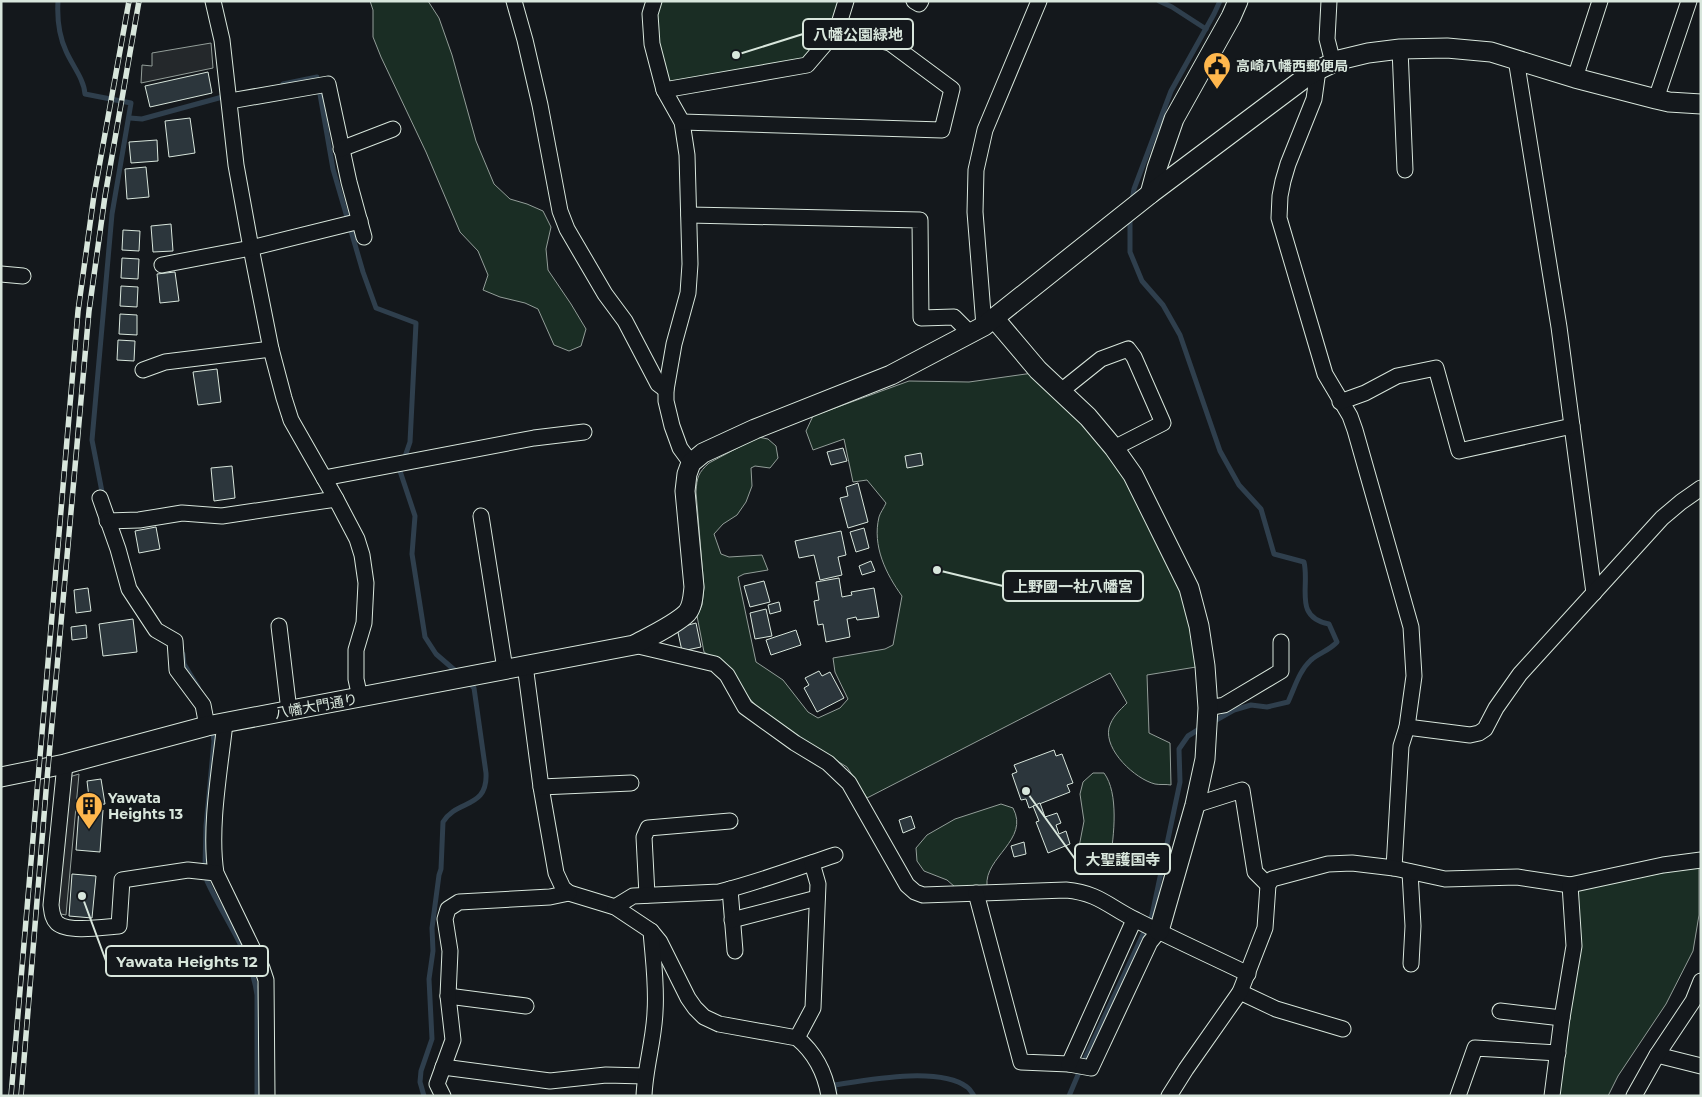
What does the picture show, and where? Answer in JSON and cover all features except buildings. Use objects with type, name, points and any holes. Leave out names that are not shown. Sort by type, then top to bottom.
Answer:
[{"type":"street","points":[[213,1],[222,40],[236,165],[271,349],[291,420],[336,499],[357,539],[362,555],[366,583],[364,623],[356,650],[356,679],[360,698]]},
{"type":"street","points":[[514,1],[540,105],[560,211],[567,229],[605,294],[625,321],[658,384],[666,390]]},
{"type":"street","points":[[654,1],[650,14],[652,44],[664,90],[682,122],[687,155],[690,264],[688,293],[674,344],[666,390],[666,401],[680,448],[691,463],[703,453],[755,430],[891,375],[983,326],[1150,194],[1306,77],[1339,60],[1368,53],[1400,49],[1447,48],[1491,52],[1516,58],[1575,78],[1656,99],[1669,102],[1701,104]]},
{"type":"street","points":[[664,90],[807,65],[837,30],[846,1]]},
{"type":"street","points":[[914,1],[919,4],[921,1]]},
{"type":"street","points":[[983,326],[975,212],[976,170],[984,130],[1039,1]]},
{"type":"street","points":[[1150,194],[1174,119],[1238,1]]},
{"type":"street","points":[[1329,1],[1326,67],[1288,164],[1280,196],[1279,218],[1325,374],[1350,416],[1355,430],[1410,627],[1414,676],[1407,727],[1401,746],[1394,868]]},
{"type":"street","points":[[1575,78],[1600,1]]},
{"type":"street","points":[[1656,99],[1689,1]]},
{"type":"street","points":[[682,122],[942,130],[952,89],[890,43],[837,30]]},
{"type":"street","points":[[1400,49],[1405,170]]},
{"type":"street","points":[[1516,58],[1559,327],[1594,593]]},
{"type":"street","points":[[230,101],[328,84],[341,149],[364,237]]},
{"type":"street","points":[[341,149],[392,129]]},
{"type":"street","points":[[689,215],[920,220],[921,318],[954,317],[983,326],[1038,370],[1088,417],[1114,448],[1133,475],[1189,588],[1199,626],[1205,666],[1208,708],[1205,759],[1195,805],[1159,931],[1150,942],[1091,1068],[1069,1064],[1022,1062],[976,893]]},
{"type":"street","points":[[162,265],[251,248],[360,221]]},
{"type":"street","points":[[1,274],[23,276]]},
{"type":"street","points":[[143,370],[165,362],[271,349]]},
{"type":"street","points":[[1061,391],[1102,359],[1128,349],[1134,357],[1163,423],[1114,448]]},
{"type":"street","points":[[1340,402],[1397,376],[1436,368],[1459,451],[1572,426]]},
{"type":"street","points":[[324,478],[534,438],[584,432]]},
{"type":"street","name":"八幡大門通り","points":[[1,777],[65,764],[216,725],[505,668],[634,645],[665,628],[688,612],[692,601],[694,586],[685,491],[687,474],[691,463]]},
{"type":"street","points":[[1407,727],[1479,734],[1485,729],[1496,708],[1520,674],[1662,518],[1701,488]]},
{"type":"street","points":[[100,498],[118,549],[129,589],[156,630],[175,641],[177,670],[216,725],[213,833],[216,873],[266,980],[267,1096]]},
{"type":"street","points":[[107,520],[139,520],[182,513],[222,516],[336,499]]},
{"type":"street","points":[[481,516],[505,668]]},
{"type":"street","points":[[280,626],[289,711]]},
{"type":"street","points":[[1208,708],[1224,705],[1281,671],[1282,642]]},
{"type":"street","points":[[634,645],[715,664],[727,675],[745,707],[795,743],[828,763],[849,783],[908,884],[915,892],[924,895],[1066,890],[1082,892],[1099,898],[1134,920],[1248,974]]},
{"type":"street","points":[[525,665],[556,873],[563,888],[569,893],[615,907],[650,931],[660,942],[688,998],[704,1017],[719,1024],[796,1038],[814,1054],[825,1077],[829,1096]]},
{"type":"street","points":[[65,764],[51,905],[52,915],[62,927],[82,929],[119,926],[122,880],[188,870],[216,873]]},
{"type":"street","points":[[542,787],[631,783]]},
{"type":"street","points":[[1195,805],[1242,790],[1255,872],[1268,885]]},
{"type":"street","points":[[647,895],[644,837],[648,828],[730,821]]},
{"type":"street","points":[[615,907],[633,896],[720,892],[835,855]]},
{"type":"street","points":[[1169,1096],[1240,992],[1265,928],[1268,885],[1272,879],[1328,864],[1352,863],[1394,868],[1445,879],[1517,877],[1570,885],[1662,865],[1701,860]]},
{"type":"street","points":[[796,1038],[813,1008],[818,884],[812,863]]},
{"type":"street","points":[[1410,872],[1413,926],[1411,964]]},
{"type":"street","points":[[1552,1096],[1574,946],[1570,885]]},
{"type":"street","points":[[730,889],[735,951]]},
{"type":"street","points":[[443,1096],[437,1084],[453,1040],[448,996],[450,951],[445,919],[448,909],[459,902],[550,897],[569,893]]},
{"type":"street","points":[[732,920],[818,898]]},
{"type":"street","points":[[1069,1064],[1134,920]]},
{"type":"street","points":[[644,1096],[644,1076],[655,1014],[655,977],[650,931]]},
{"type":"street","points":[[1634,1096],[1657,1055],[1692,1001],[1701,981]]},
{"type":"street","points":[[1240,992],[1276,1009],[1343,1030]]},
{"type":"street","points":[[448,996],[526,1006]]},
{"type":"street","points":[[1500,1010],[1562,1018]]},
{"type":"street","points":[[1458,1096],[1475,1048],[1558,1053]]},
{"type":"street","points":[[1657,1055],[1701,1066]]},
{"type":"street","points":[[442,1067],[550,1080],[606,1075],[644,1076]]},
{"type":"green space","points":[[370,1],[428,1],[439,18],[452,55],[476,141],[494,184],[510,199],[543,211],[551,227],[546,249],[548,270],[586,329],[581,346],[569,351],[554,345],[538,309],[483,290],[488,275],[478,251],[460,232],[426,152],[373,37],[373,10]]},
{"type":"green space","points":[[654,1],[846,1],[807,65],[664,90]]},
{"type":"green space","points":[[1033,373],[1084,424],[1127,479],[1181,591],[1192,630],[1196,667],[1147,675],[1149,733],[1170,743],[1171,785],[1155,784],[1130,770],[1111,745],[1109,737],[1110,724],[1116,714],[1127,703],[1110,673],[867,798],[847,767],[798,737],[756,706],[718,661],[704,652],[697,616],[702,605],[704,588],[696,492],[699,476],[709,463],[758,437],[768,439],[776,446],[778,458],[770,468],[755,466],[751,468],[752,486],[746,502],[737,515],[723,524],[714,534],[721,554],[729,557],[762,555],[768,570],[744,574],[738,577],[756,662],[783,680],[808,712],[818,718],[840,708],[848,699],[835,672],[833,658],[885,649],[893,645],[902,596],[886,569],[877,538],[880,515],[886,503],[867,480],[853,482],[844,439],[813,450],[806,431],[813,416],[909,381],[969,382]]},
{"type":"green space","points":[[1093,773],[1104,773],[1109,781],[1114,803],[1114,827],[1110,860],[1103,865],[1091,863],[1079,847],[1084,821],[1080,794],[1083,782]]},
{"type":"green space","points":[[1001,804],[1013,808],[1017,819],[1016,830],[992,866],[987,886],[955,887],[947,880],[924,871],[917,861],[916,848],[927,835],[955,819]]},
{"type":"green space","points":[[1699,866],[1699,915],[1693,951],[1666,1004],[1618,1076],[1608,1096],[1556,1096],[1577,889]]},
{"type":"shaded area","points":[[211,43],[213,68],[141,83],[142,65],[152,66],[152,53]]},
{"type":"shaded area","points":[[79,774],[66,915],[61,914],[57,909],[69,777]]},
{"type":"waterway","points":[[58,1],[60,33],[85,94],[131,103],[112,214],[92,440],[103,497]]},
{"type":"waterway","points":[[1159,1],[1206,29]]},
{"type":"waterway","points":[[1132,201],[1134,189],[1171,91],[1220,1]]},
{"type":"waterway","points":[[283,84],[317,77],[333,169],[363,272],[376,308],[416,323],[410,442],[400,471],[415,516],[412,554],[425,637],[436,654],[458,673]]},
{"type":"waterway","points":[[130,118],[142,119],[226,96]]},
{"type":"waterway","points":[[1130,217],[1130,252],[1142,281],[1163,305],[1180,335],[1220,451],[1239,485],[1261,509],[1274,554],[1304,562],[1307,608],[1311,615],[1329,624],[1337,642],[1307,664],[1288,702],[1267,707],[1251,705],[1234,710],[1211,723]]},
{"type":"waterway","points":[[183,654],[184,664],[198,687]]},
{"type":"waterway","points":[[424,1096],[420,1082],[421,1071],[432,1039],[429,979],[433,951],[432,928],[441,869],[443,822],[456,810],[477,798],[482,793],[485,784],[486,773],[474,688],[468,682]]},
{"type":"waterway","points":[[205,866],[206,826],[214,741],[212,728]]},
{"type":"waterway","points":[[1069,1096],[1152,915],[1180,782],[1179,749],[1188,736],[1201,728]]},
{"type":"waterway","points":[[207,881],[243,951],[254,980],[257,995],[257,1096]]},
{"type":"waterway","points":[[835,1090],[834,1085],[902,1076],[921,1076],[939,1077],[955,1081],[968,1088],[974,1096]]},
{"type":"railway","points":[[11,1096],[78,311],[94,195],[129,1]]},
{"type":"railway","points":[[21,1096],[89,311],[105,196],[139,1]]},
{"type":"place","name":"八幡公園緑地","points":[[736,55]]},
{"type":"place","name":"高崎八幡西郵便局","points":[[1217,90]]},
{"type":"place","name":"上野國一社八幡宮","points":[[937,570]]},
{"type":"place","name":"大聖護国寺","points":[[1026,791]]},
{"type":"place","name":"Yawata Heights 13","points":[[89,830]]},
{"type":"place","name":"Yawata Heights 12","points":[[82,896]]}]
